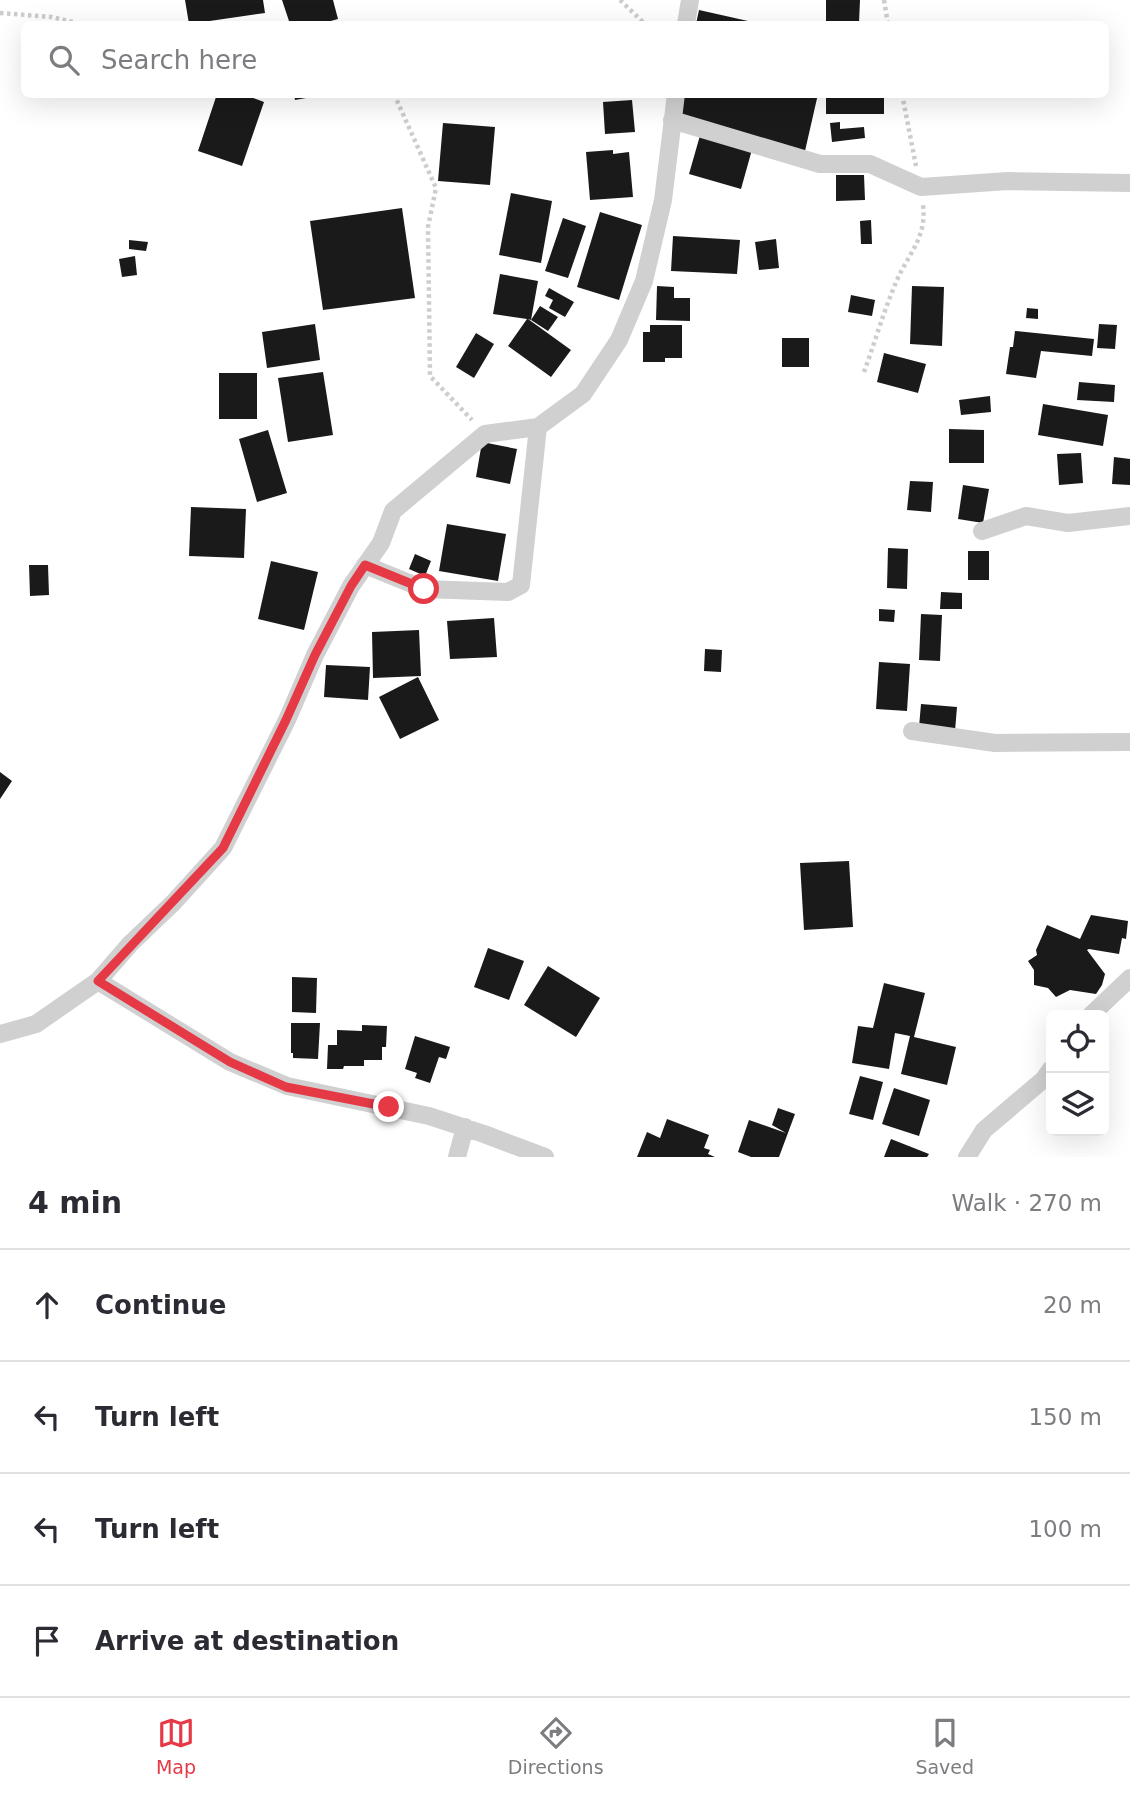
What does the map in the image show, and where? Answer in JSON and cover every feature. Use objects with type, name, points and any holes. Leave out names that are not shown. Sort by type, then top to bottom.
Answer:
[{"type":"street","points":[[686,21],[690,0]]},
{"type":"street","points":[[0,1034],[36,1024],[98,981],[223,848],[315,655],[351,586],[381,543],[393,510],[485,434],[538,426],[583,394],[618,340],[644,281],[663,200],[676,98]]},
{"type":"street","points":[[673,120],[820,164],[870,164],[920,187],[1008,181],[1130,183]]},
{"type":"street","points":[[365,565],[424,589],[508,592],[521,585],[538,426]]},
{"type":"street","points":[[982,531],[1026,516],[1068,523],[1130,516]]},
{"type":"street","points":[[912,731],[995,743],[1130,742]]},
{"type":"street","points":[[1096,1010],[1130,978]]},
{"type":"street","points":[[98,981],[230,1062],[286,1087],[389,1107],[465,1127],[545,1157]]},
{"type":"street","points":[[967,1157],[984,1130],[1048,1073]]},
{"type":"street","points":[[457,1157],[465,1127]]},
{"type":"path","points":[[620,0],[642,21]]},
{"type":"path","points":[[884,0],[888,21]]},
{"type":"path","points":[[0,13],[69,21]]},
{"type":"path","points":[[396,98],[436,188],[428,227],[430,376],[485,434]]},
{"type":"path","points":[[864,372],[897,280],[922,234],[924,217],[920,187],[903,98]]},
{"type":"building","points":[[185,0],[263,0],[265,13],[210,21],[188,21]]},
{"type":"building","points":[[282,0],[333,0],[338,19],[331,21],[289,21]]},
{"type":"building","points":[[826,0],[860,0],[859,21],[826,21]]},
{"type":"building","points":[[699,10],[748,21],[697,21]]},
{"type":"building","points":[[216,98],[253,98],[264,102],[242,166],[198,151]]},
{"type":"building","points":[[679,98],[817,98],[805,151],[674,113]]},
{"type":"building","points":[[826,98],[884,98],[884,114],[826,114]]},
{"type":"building","points":[[632,100],[635,132],[605,134],[603,102]]},
{"type":"building","points":[[840,122],[840,129],[864,127],[865,138],[832,142],[830,123]]},
{"type":"building","points":[[443,123],[495,127],[490,185],[438,181]]},
{"type":"building","points":[[701,132],[753,146],[741,189],[689,174]]},
{"type":"building","points":[[613,150],[613,154],[629,152],[633,197],[590,200],[586,152]]},
{"type":"building","points":[[836,175],[864,175],[865,200],[836,201]]},
{"type":"building","points":[[511,193],[552,201],[541,263],[499,255]]},
{"type":"building","points":[[402,208],[415,298],[323,310],[310,221]]},
{"type":"building","points":[[600,212],[642,225],[619,300],[577,287]]},
{"type":"building","points":[[563,218],[586,226],[568,278],[545,271]]},
{"type":"building","points":[[871,220],[872,244],[861,244],[860,221]]},
{"type":"building","points":[[673,236],[740,240],[737,274],[671,271]]},
{"type":"building","points":[[776,239],[779,268],[759,270],[755,242]]},
{"type":"building","points":[[129,240],[148,242],[146,251],[129,249]]},
{"type":"building","points":[[135,256],[137,275],[122,277],[119,259]]},
{"type":"building","points":[[500,274],[538,281],[531,320],[528,319],[571,350],[551,377],[508,346],[527,319],[493,314]]},
{"type":"building","points":[[657,286],[674,287],[674,298],[690,298],[690,321],[656,320]]},
{"type":"building","points":[[912,286],[944,287],[942,346],[910,344]]},
{"type":"building","points":[[549,288],[574,302],[565,317],[549,308],[553,300],[545,296]]},
{"type":"building","points":[[851,295],[875,300],[872,316],[848,312]]},
{"type":"building","points":[[540,306],[558,317],[548,331],[531,320]]},
{"type":"building","points":[[1027,308],[1038,309],[1038,319],[1026,318]]},
{"type":"building","points":[[315,324],[320,360],[267,368],[262,332]]},
{"type":"building","points":[[1099,324],[1117,325],[1115,349],[1097,348]]},
{"type":"building","points":[[650,325],[682,325],[682,358],[665,358],[665,362],[643,362],[643,332],[650,332]]},
{"type":"building","points":[[1015,331],[1094,339],[1092,356],[1041,351],[1036,378],[1006,374]]},
{"type":"building","points":[[476,333],[494,344],[474,378],[456,367]]},
{"type":"building","points":[[782,338],[809,338],[809,367],[782,367]]},
{"type":"building","points":[[884,353],[926,364],[918,393],[877,382]]},
{"type":"building","points":[[323,372],[333,435],[288,442],[278,378]]},
{"type":"building","points":[[219,373],[257,373],[257,419],[219,419]]},
{"type":"building","points":[[1079,382],[1115,385],[1114,402],[1077,400]]},
{"type":"building","points":[[990,396],[991,412],[961,415],[959,400]]},
{"type":"building","points":[[1043,404],[1108,415],[1103,446],[1038,435]]},
{"type":"building","points":[[949,429],[984,430],[984,463],[949,463]]},
{"type":"building","points":[[268,430],[287,493],[257,502],[239,439]]},
{"type":"building","points":[[482,442],[517,449],[510,484],[476,477]]},
{"type":"building","points":[[1081,453],[1083,483],[1059,485],[1057,454]]},
{"type":"building","points":[[1114,457],[1130,459],[1130,485],[1112,484]]},
{"type":"building","points":[[910,481],[933,482],[931,512],[907,510]]},
{"type":"building","points":[[963,485],[989,489],[983,523],[958,519]]},
{"type":"building","points":[[191,507],[246,509],[244,558],[189,556]]},
{"type":"building","points":[[447,524],[506,534],[498,581],[439,571]]},
{"type":"building","points":[[888,548],[908,549],[907,589],[887,588]]},
{"type":"building","points":[[968,551],[989,551],[989,580],[968,580]]},
{"type":"building","points":[[415,554],[431,561],[425,576],[409,569]]},
{"type":"building","points":[[271,561],[318,572],[304,630],[258,619]]},
{"type":"building","points":[[29,565],[48,565],[49,595],[30,596]]},
{"type":"building","points":[[941,592],[962,593],[962,609],[940,609]]},
{"type":"building","points":[[879,609],[895,610],[894,622],[879,621]]},
{"type":"building","points":[[921,614],[942,615],[940,661],[919,660]]},
{"type":"building","points":[[494,618],[497,657],[450,659],[447,621]]},
{"type":"building","points":[[419,630],[421,676],[373,678],[372,632]]},
{"type":"building","points":[[705,649],[722,650],[721,672],[704,671]]},
{"type":"building","points":[[879,662],[910,664],[907,711],[876,709]]},
{"type":"building","points":[[326,665],[370,667],[368,700],[324,697]]},
{"type":"building","points":[[418,677],[439,720],[400,739],[379,697]]},
{"type":"building","points":[[921,704],[957,707],[955,731],[919,727]]},
{"type":"building","points":[[0,772],[12,781],[0,799]]},
{"type":"building","points":[[849,861],[853,927],[804,930],[800,863]]},
{"type":"building","points":[[1091,915],[1128,921],[1126,939],[1122,938],[1119,954],[1087,950],[1105,974],[1096,994],[1070,990],[1056,997],[1048,988],[1034,985],[1034,970],[1028,961],[1037,955],[1036,950],[1047,925],[1080,939]]},
{"type":"building","points":[[488,948],[524,961],[509,1000],[474,987]]},
{"type":"building","points":[[548,966],[600,998],[576,1037],[524,1005]]},
{"type":"building","points":[[292,977],[317,978],[316,1013],[292,1012]]},
{"type":"building","points":[[884,983],[925,993],[914,1037],[956,1047],[947,1085],[901,1074],[910,1036],[895,1033],[889,1069],[852,1063],[858,1026],[873,1028]]},
{"type":"building","points":[[291,1023],[320,1023],[318,1059],[293,1058]]},
{"type":"building","points":[[362,1025],[387,1026],[382,1060],[364,1060],[364,1066],[327,1069],[328,1045],[337,1045],[337,1030],[362,1031]]},
{"type":"building","points":[[415,1036],[450,1047],[446,1059],[439,1057],[430,1083],[415,1078],[417,1073],[405,1069]]},
{"type":"building","points":[[860,1076],[883,1082],[873,1120],[849,1114]]},
{"type":"building","points":[[894,1088],[930,1100],[919,1136],[882,1124]]},
{"type":"building","points":[[778,1108],[795,1114],[779,1157],[751,1157],[738,1152],[749,1120],[786,1133],[772,1125]]},
{"type":"building","points":[[667,1119],[709,1135],[704,1148],[710,1150],[708,1154],[715,1157],[637,1157],[647,1132],[660,1138]]},
{"type":"building","points":[[891,1139],[929,1154],[927,1157],[884,1157]]},
{"type":"route","points":[[389,1107],[286,1087],[230,1062],[98,981],[223,848],[315,655],[365,565],[424,589]]}]
